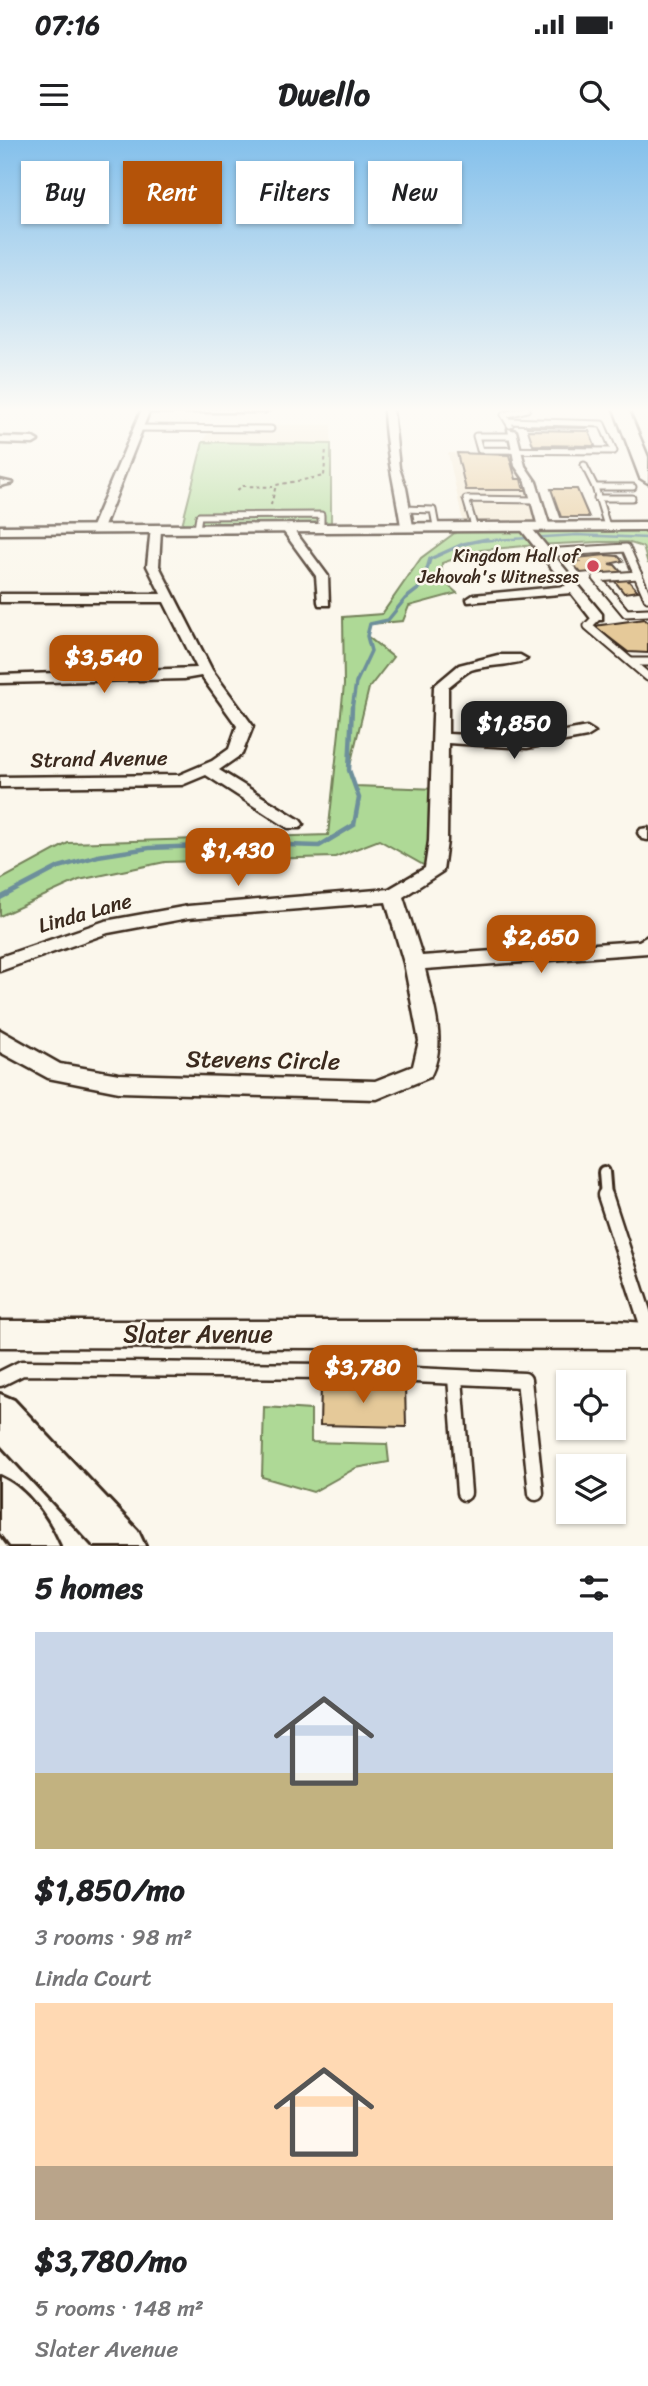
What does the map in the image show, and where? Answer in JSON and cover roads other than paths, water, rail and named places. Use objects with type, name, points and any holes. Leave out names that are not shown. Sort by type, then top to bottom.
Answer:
[{"type":"main road","points":[[0,1414],[122,1546]]},
{"type":"main road","points":[[0,1498],[37,1546]]},
{"type":"street","points":[[97,530],[119,475]]},
{"type":"street","points":[[396,475],[407,526]]},
{"type":"street","points":[[526,475],[544,527]]},
{"type":"street","points":[[0,530],[407,526],[474,526],[526,530],[544,527],[648,526]]},
{"type":"street","points":[[287,528],[322,576],[324,602]]},
{"type":"street","name":"Strand Avenue","points":[[0,782],[182,780],[218,765],[236,751],[245,726],[205,671],[153,566],[155,529]]},
{"type":"street","points":[[526,530],[597,617]]},
{"type":"street","points":[[473,599],[573,589]]},
{"type":"street","points":[[0,598],[170,598]]},
{"type":"street","name":"Linda Lane","points":[[0,964],[105,927],[188,912],[393,895],[434,871],[438,841],[441,686],[464,668],[498,660],[520,659]]},
{"type":"street","points":[[0,678],[184,675],[205,671]]},
{"type":"street","points":[[439,738],[527,743],[587,732]]},
{"type":"street","points":[[207,769],[294,824]]},
{"type":"street","points":[[393,895],[414,963],[644,947],[648,943]]},
{"type":"street","name":"Stevens Circle","points":[[0,1038],[8,1047],[56,1072],[118,1083],[377,1090],[422,1071],[430,1041],[414,963]]},
{"type":"street","name":"Slater Avenue","points":[[0,1334],[648,1336]]},
{"type":"lane","points":[[589,475],[607,526]]},
{"type":"lane","points":[[595,487],[633,487]]},
{"type":"lane","points":[[597,498],[632,498]]},
{"type":"lane","points":[[474,526],[466,499],[537,500]]},
{"type":"lane","points":[[404,509],[433,510],[436,526]]},
{"type":"lane","points":[[197,529],[199,516],[321,515],[321,527]]},
{"type":"lane","points":[[540,549],[626,548],[648,598]]},
{"type":"lane","points":[[638,575],[597,578],[626,612],[648,611]]},
{"type":"lane","points":[[597,617],[588,626],[648,677]]},
{"type":"lane","points":[[631,662],[648,662]]},
{"type":"lane","points":[[604,1172],[604,1192],[648,1328]]},
{"type":"lane","points":[[0,1379],[22,1368],[327,1371],[524,1380],[536,1493]]},
{"type":"lane","points":[[455,1378],[464,1493]]},
{"type":"waterway","points":[[478,541],[577,535],[648,538]]},
{"type":"waterway","points":[[352,709],[356,683],[371,651],[367,636],[370,624],[388,620],[405,599],[422,586],[430,559],[463,544],[487,539]]},
{"type":"waterway","points":[[0,898],[59,867],[98,856],[149,848],[255,844],[319,846],[354,825],[359,798],[349,770],[352,707]]},
{"type":"place","name":"Kingdom Hall of Jehovah's Witnesses","points":[[593,566]]}]
